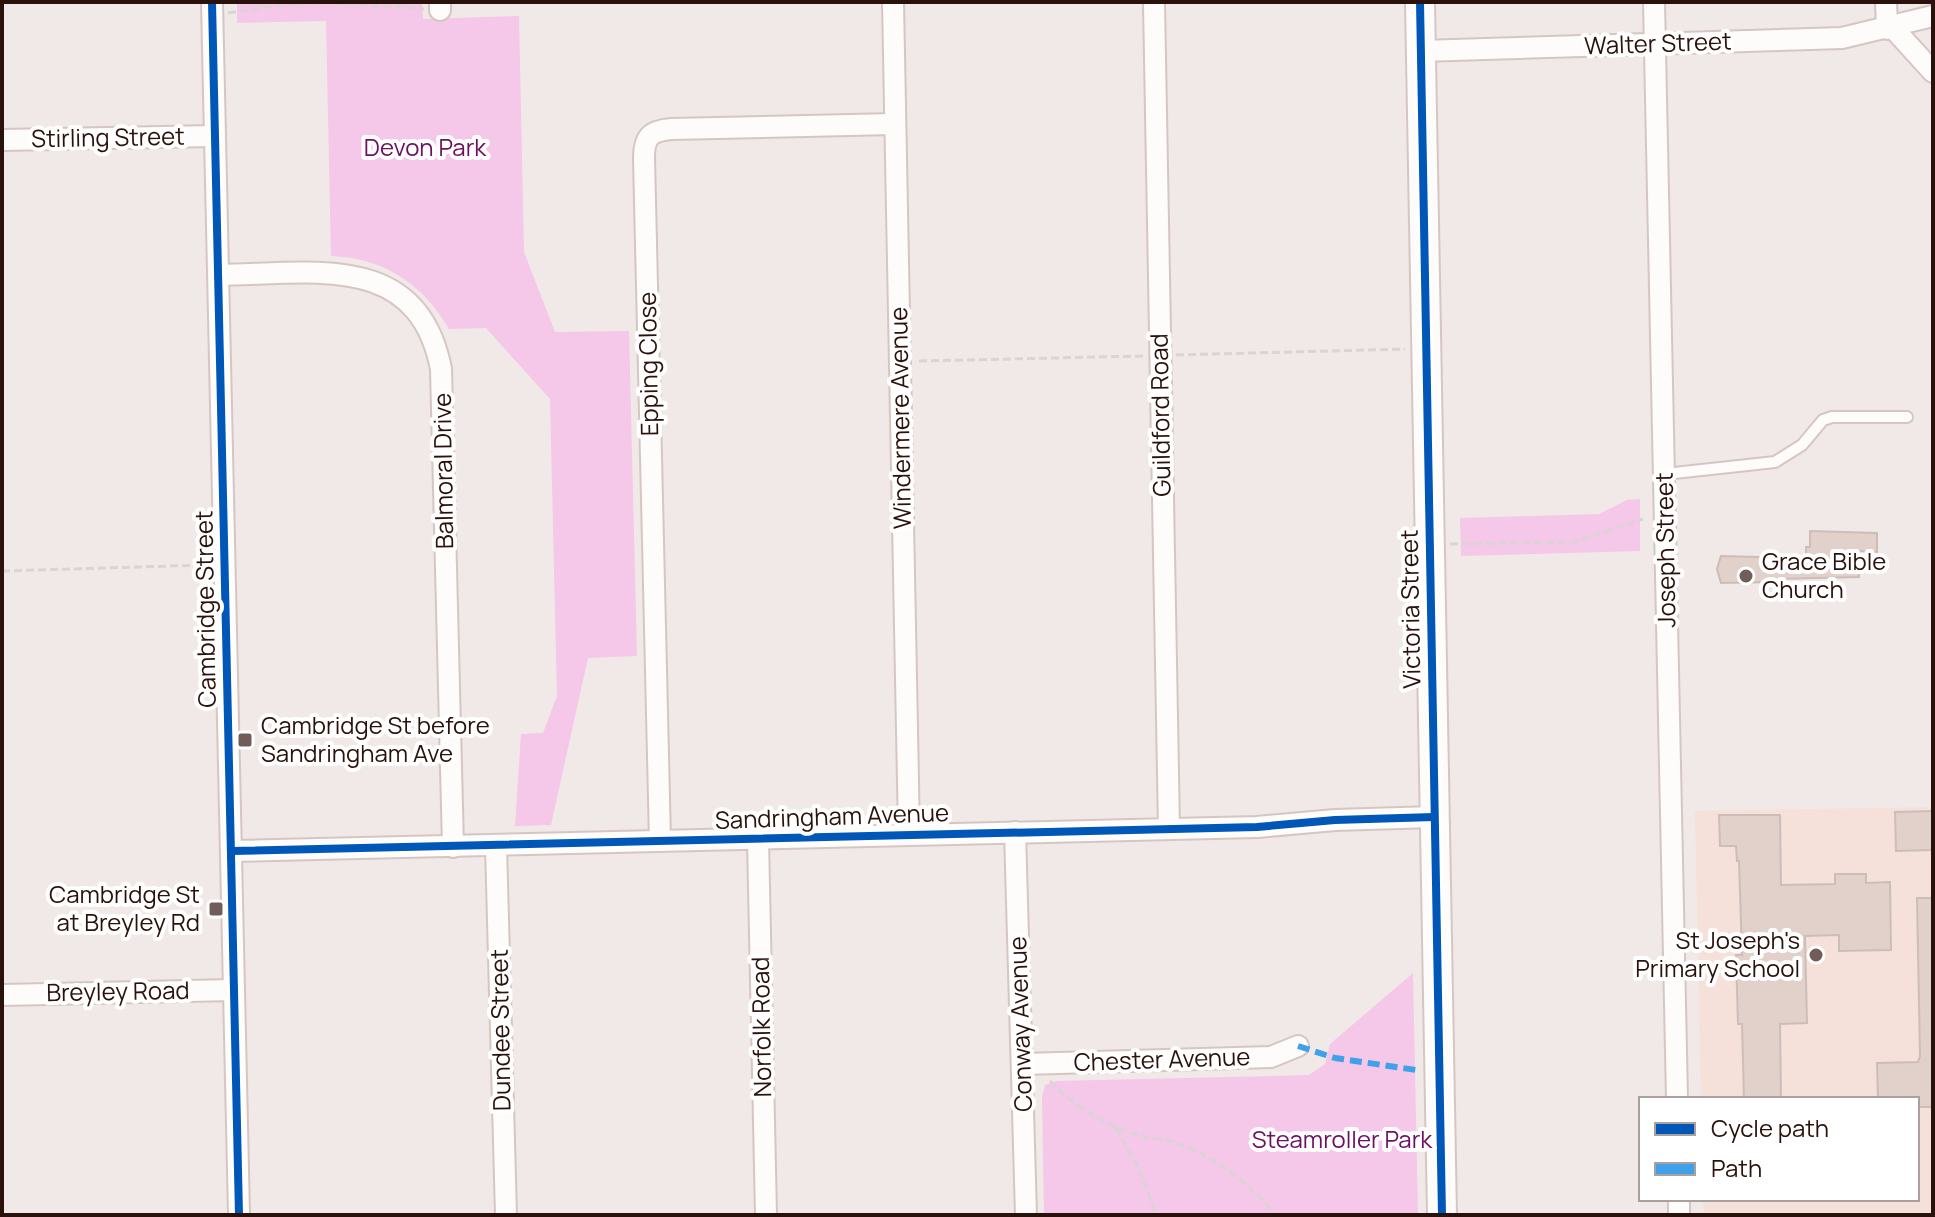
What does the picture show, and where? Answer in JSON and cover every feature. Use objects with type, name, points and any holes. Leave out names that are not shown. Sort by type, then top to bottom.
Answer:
[{"type":"street","name":"Windermere Avenue","points":[[893,2],[909,834]]},
{"type":"street","name":"Guildford Road","points":[[1154,2],[1169,829]]},
{"type":"street","name":"Victoria Street","points":[[1420,2],[1442,1215]]},
{"type":"street","name":"Joseph Street","points":[[1654,2],[1677,1097]]},
{"type":"street","points":[[1886,2],[1890,28],[1933,72]]},
{"type":"street","name":"Cambridge Street","points":[[212,9],[239,1215]]},
{"type":"street","name":"Walter Street","points":[[1421,51],[1842,38],[1933,16]]},
{"type":"street","name":"Epping Close","points":[[660,841],[646,138],[652,132],[671,129],[894,124]]},
{"type":"street","name":"Stirling Street","points":[[2,140],[214,136]]},
{"type":"street","name":"Balmoral Drive","points":[[219,275],[332,273],[372,279],[388,286],[410,304],[429,328],[434,340],[441,369],[453,847]]},
{"type":"street","name":"Sandringham Avenue","points":[[231,851],[1169,829],[1434,817]]},
{"type":"street","name":"Conway Avenue","points":[[1015,832],[1032,1064],[1026,1215]]},
{"type":"street","name":"Norfolk Road","points":[[758,840],[766,1215]]},
{"type":"street","name":"Dundee Street","points":[[496,846],[506,1215]]},
{"type":"street","name":"Breyley Road","points":[[2,995],[234,990]]},
{"type":"street","name":"Chester Avenue","points":[[1032,1064],[1271,1057],[1298,1046]]},
{"type":"lane","points":[[1665,474],[1775,462],[1802,445],[1823,420],[1832,417],[1907,417]]},
{"type":"path","points":[[212,9],[336,3],[440,6]]},
{"type":"path","points":[[1169,356],[1409,349]]},
{"type":"path","points":[[900,361],[1151,356]]},
{"type":"path","points":[[1450,544],[1575,542],[1643,519]]},
{"type":"path","points":[[2,571],[226,565]]},
{"type":"path","points":[[1032,1064],[1060,1091],[1116,1127],[1135,1135],[1174,1142],[1198,1152],[1243,1180],[1276,1215]]},
{"type":"path","points":[[1116,1127],[1139,1169],[1156,1215]]},
{"type":"shaded area","name":"St Joseph's Primary School","points":[[1933,807],[1933,1213],[1704,1215],[1703,1201],[1919,1201],[1919,1097],[1701,1097],[1695,811]]},
{"type":"green space","name":"Devon Park","points":[[237,2],[422,2],[423,19],[519,16],[524,252],[555,332],[629,331],[637,656],[588,658],[551,825],[515,826],[521,734],[543,733],[557,696],[550,399],[486,328],[449,329],[427,299],[400,276],[368,262],[331,256],[326,21],[237,23]]},
{"type":"green space","points":[[1640,499],[1640,551],[1461,556],[1460,518],[1599,514],[1627,500]]},
{"type":"green space","name":"Steamroller Park","points":[[1413,973],[1418,1215],[1044,1215],[1042,1097],[1045,1085],[1056,1081],[1309,1075],[1325,1064],[1330,1044]]},
{"type":"building","points":[[1810,531],[1877,533],[1877,552],[1858,551],[1859,577],[1721,583],[1717,569],[1721,556],[1806,558]]},
{"type":"building","points":[[1933,811],[1933,850],[1896,851],[1895,812]]},
{"type":"building","points":[[1719,815],[1780,815],[1781,885],[1835,884],[1835,874],[1866,874],[1866,883],[1890,882],[1891,950],[1839,951],[1839,935],[1805,936],[1807,1023],[1780,1024],[1781,1097],[1744,1097],[1736,955],[1742,955],[1739,861],[1736,846],[1720,846]]},
{"type":"building","points":[[1917,898],[1933,898],[1933,1107],[1919,1107],[1919,1097],[1878,1097],[1877,1063],[1918,1062]]},
{"type":"marked path","points":[[1298,1046],[1335,1058],[1416,1070]]},
{"type":"cycle path","points":[[212,2],[239,1215]]},
{"type":"cycle path","points":[[1420,2],[1442,1215]]},
{"type":"cycle path","points":[[231,851],[1257,827],[1335,820],[1434,817]]},
{"type":"place","name":"Grace Bible Church","points":[[1746,576]]},
{"type":"place","name":"Cambridge St before Sandringham Ave","points":[[245,740]]},
{"type":"place","name":"Cambridge St at Breyley Rd","points":[[216,909]]},
{"type":"place","name":"St Joseph's Primary School","points":[[1816,955]]}]
